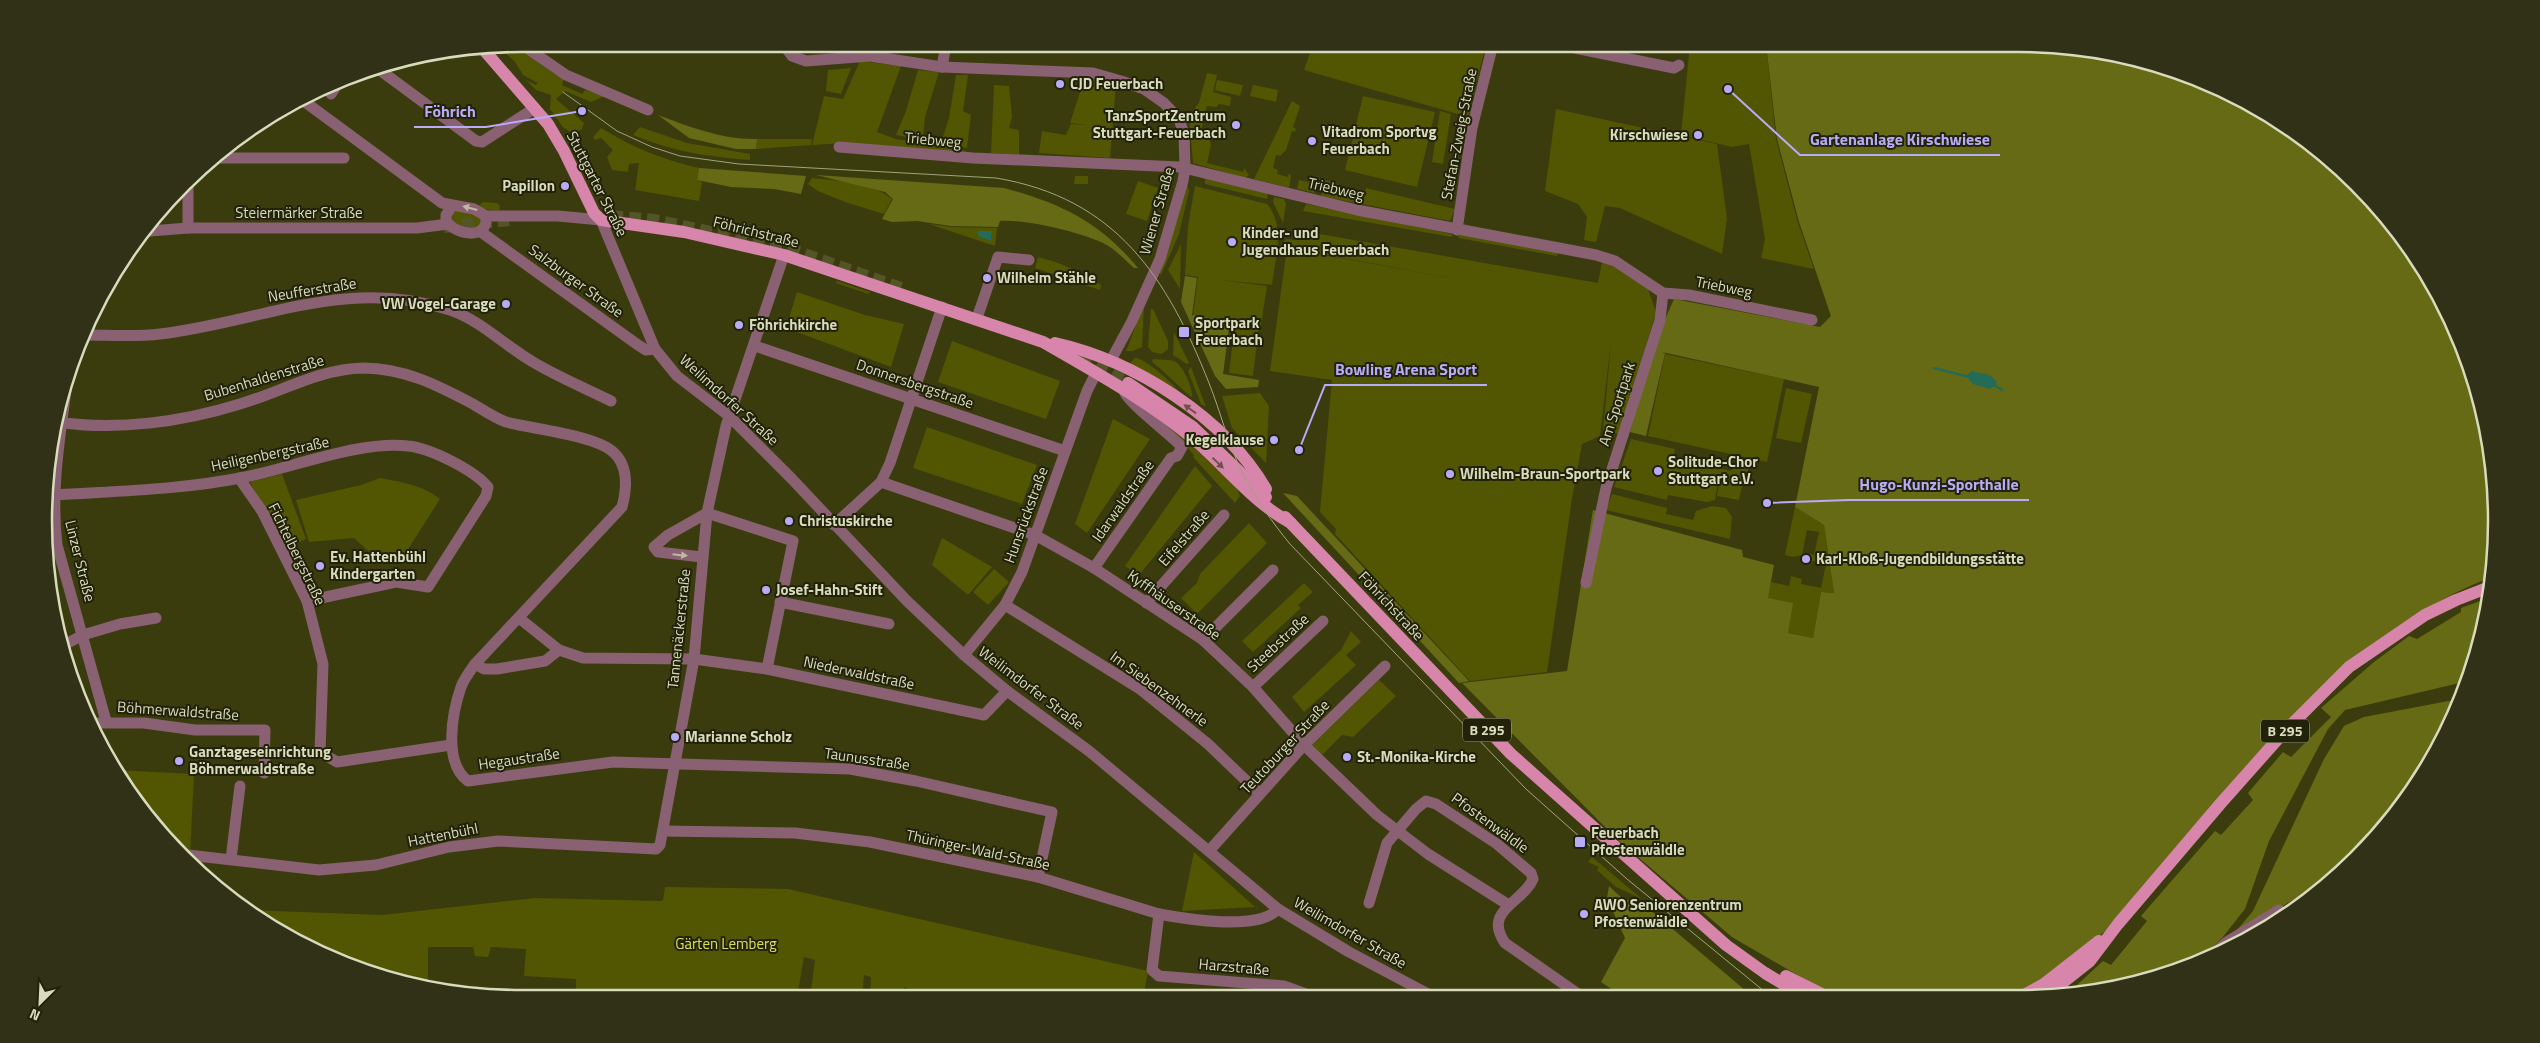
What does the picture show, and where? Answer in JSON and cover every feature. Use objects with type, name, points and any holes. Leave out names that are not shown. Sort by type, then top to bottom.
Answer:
[{"type":"main road","name":"Stuttgarter Straße","points":[[488,54],[535,108],[560,142],[594,213],[601,220]]},
{"type":"main road","name":"Föhrichstraße","points":[[601,220],[684,232],[784,255],[977,318],[1084,357],[1102,367],[1122,386],[1193,427],[1245,474],[1474,717],[1581,818],[1702,922]]},
{"type":"main road","name":"Föhrichstraße","points":[[1084,357],[1102,367],[1130,370],[1170,394],[1224,436],[1252,467],[1278,509]]},
{"type":"main road","points":[[1122,386],[1196,441],[1271,512],[1291,523]]},
{"type":"main road","name":"B 295","points":[[2055,988],[2090,961],[2118,924],[2253,767],[2349,667],[2425,615],[2482,590]]},
{"type":"main road","name":"B 295","points":[[1702,922],[1782,974],[1814,990]]},
{"type":"main road","name":"B 295","points":[[1702,922],[1726,946],[1793,990]]},
{"type":"main road","name":"B 295","points":[[2034,989],[2076,961],[2118,924]]},
{"type":"street","points":[[533,52],[566,74],[648,110]]},
{"type":"street","name":"Wiener Straße","points":[[789,52],[792,56],[800,60],[870,56],[942,67],[1094,73],[1144,89],[1164,103],[1179,119],[1184,134],[1185,168],[1160,259],[1132,321],[1102,367]]},
{"type":"street","points":[[942,67],[945,52]]},
{"type":"street","name":"Stefan-Zweig-Straße","points":[[1457,230],[1472,128],[1492,52]]},
{"type":"street","points":[[1595,52],[1674,68],[1679,66]]},
{"type":"street","points":[[384,73],[476,141],[482,142],[535,108]]},
{"type":"street","points":[[307,105],[434,198],[452,206],[446,215],[448,224],[464,231],[482,232],[486,226],[486,216]]},
{"type":"street","name":"Triebweg","points":[[839,147],[973,158],[1185,168],[1357,210],[1561,248],[1615,261],[1663,293],[1689,295],[1812,320]]},
{"type":"street","points":[[225,158],[344,158]]},
{"type":"street","points":[[188,192],[188,228]]},
{"type":"street","name":"Föhrichstraße","points":[[452,206],[466,207],[481,212],[486,216],[558,216],[601,220]]},
{"type":"street","name":"Stuttgarter Straße","points":[[601,220],[656,348]]},
{"type":"street","name":"Steiermärker Straße","points":[[153,231],[188,228],[417,228],[448,224]]},
{"type":"street","name":"Salzburger Straße","points":[[482,232],[638,345],[646,350],[656,348]]},
{"type":"street","name":"Tannenäckerstraße","points":[[660,845],[694,659],[707,513],[729,416],[755,346],[784,255]]},
{"type":"street","points":[[977,318],[998,257],[1029,260]]},
{"type":"street","name":"Am Sportpark","points":[[1586,583],[1606,488],[1660,320],[1663,293]]},
{"type":"street","name":"Neufferstraße","points":[[91,335],[159,334],[329,300],[373,296],[413,300],[452,311],[495,333],[532,362],[611,401]]},
{"type":"street","points":[[834,525],[881,482],[890,463],[942,307]]},
{"type":"street","name":"Donnersbergstraße","points":[[755,346],[1065,451]]},
{"type":"street","name":"Weilimdorfer Straße","points":[[656,348],[677,376],[729,416],[907,601],[964,655],[1007,691],[1089,751],[1278,909],[1413,990]]},
{"type":"street","name":"Hunsrückstraße","points":[[964,655],[1005,605],[1022,572],[1087,391],[1102,367]]},
{"type":"street","name":"Bubenhaldenstraße","points":[[64,422],[118,426],[173,420],[240,404],[328,373],[362,368],[396,370],[428,380],[504,421],[588,441],[612,451],[622,465],[628,487],[622,506],[519,618]]},
{"type":"street","name":"Idarwaldstraße","points":[[1094,568],[1171,458],[1177,456],[1182,447],[1164,429],[1127,399],[1122,386]]},
{"type":"street","name":"Heiligenbergstraße","points":[[54,495],[147,489],[240,478],[382,446],[409,446],[453,462],[483,481],[488,487],[486,496],[428,587],[396,582],[307,601]]},
{"type":"street","name":"Fichtelbergstraße","points":[[240,478],[262,511],[307,601],[323,664],[320,752],[337,762],[450,744]]},
{"type":"street","name":"Linzer Straße","points":[[55,481],[57,545],[106,721]]},
{"type":"street","name":"Kyffhäuserstraße","points":[[881,482],[1036,535],[1094,568],[1203,640],[1253,687],[1304,745],[1377,815],[1428,854],[1508,904]]},
{"type":"street","points":[[702,557],[658,552],[654,547],[668,535],[707,513],[793,541],[767,669]]},
{"type":"street","name":"Eifelstraße","points":[[1146,603],[1224,515]]},
{"type":"street","points":[[1203,640],[1273,570]]},
{"type":"street","points":[[780,602],[889,624]]},
{"type":"street","name":"Im Siebenzehnerle","points":[[1005,605],[1140,689],[1208,744],[1260,794]]},
{"type":"street","points":[[68,643],[83,635],[120,624],[156,618]]},
{"type":"street","points":[[475,664],[487,670],[545,661],[559,650],[519,618]]},
{"type":"street","name":"Hegaustraße","points":[[519,618],[475,664],[461,686],[450,744],[460,775],[468,781],[613,762],[674,764]]},
{"type":"street","name":"Steebstraße","points":[[1253,687],[1323,621]]},
{"type":"street","name":"Niederwaldstraße","points":[[559,650],[583,658],[694,659],[767,669],[984,715],[1007,691]]},
{"type":"street","name":"Teutoburger Straße","points":[[1209,851],[1304,745],[1385,666]]},
{"type":"street","points":[[98,722],[106,721]]},
{"type":"street","name":"Böhmerwaldstraße","points":[[106,721],[144,723],[195,730],[265,730],[264,773]]},
{"type":"street","name":"Taunusstraße","points":[[674,764],[764,765],[850,769],[916,781],[1052,812],[1038,877]]},
{"type":"street","points":[[231,859],[240,786]]},
{"type":"street","name":"Pfostenwäldle","points":[[1398,830],[1426,801],[1436,804],[1460,818],[1497,844],[1531,873],[1533,879],[1531,885],[1508,904]]},
{"type":"street","points":[[1369,903],[1387,843],[1398,830]]},
{"type":"street","name":"Thüringer-Wald-Straße","points":[[663,831],[795,832],[842,838],[1038,877],[1159,914],[1202,920],[1253,921],[1273,915],[1278,909]]},
{"type":"street","name":"Hattenbühl","points":[[193,855],[319,870],[376,864],[449,847],[498,841],[656,849],[660,845]]},
{"type":"street","points":[[1508,904],[1500,920],[1499,929],[1505,943],[1572,990]]},
{"type":"street","points":[[2232,939],[2279,910]]},
{"type":"street","name":"Harzstraße","points":[[1159,914],[1152,970],[1159,976],[1284,986],[1295,990]]},
{"type":"green space","points":[[523,52],[556,75],[564,78],[562,85],[582,94],[585,90],[605,96],[591,102],[565,91],[556,99],[584,123],[582,129],[573,134],[563,127],[550,109],[551,95],[536,90],[526,80],[536,85],[538,83],[523,75],[515,62],[505,53]]},
{"type":"green space","points":[[1310,52],[1484,52],[1468,117],[1304,70]]},
{"type":"green space","points":[[1689,52],[1767,52],[1776,139],[1798,223],[1814,269],[1761,258],[1765,239],[1749,144],[1732,147],[1681,135]]},
{"type":"green space","points":[[860,61],[901,66],[877,132],[896,139],[966,151],[964,155],[846,143],[812,145],[824,96],[843,99]]},
{"type":"green space","points":[[851,68],[841,94],[826,91],[828,70]]},
{"type":"green space","points":[[918,70],[939,72],[925,117],[923,140],[896,135],[906,111]]},
{"type":"green space","points":[[1207,73],[1217,75],[1213,92],[1231,97],[1230,106],[1219,104],[1216,107],[1207,106],[1200,134],[1209,136],[1211,145],[1207,163],[1243,172],[1244,168],[1249,175],[1245,178],[1193,163],[1189,116],[1199,103]]},
{"type":"green space","points":[[956,75],[968,75],[963,111],[971,115],[967,148],[941,143],[949,118]]},
{"type":"green space","points":[[1085,77],[1116,85],[1110,158],[1039,153],[1042,131],[1066,135],[1071,124],[1088,125],[1070,123]]},
{"type":"green space","points":[[1217,80],[1243,85],[1240,96],[1215,90]]},
{"type":"green space","points":[[994,85],[1009,86],[1012,117],[1009,128],[1019,130],[1019,155],[991,153]]},
{"type":"green space","points":[[1253,85],[1278,90],[1276,102],[1250,96]]},
{"type":"green space","points":[[1363,96],[1435,112],[1417,187],[1345,170]]},
{"type":"green space","points":[[1292,101],[1300,106],[1293,127],[1296,129],[1295,132],[1292,131],[1286,150],[1280,156],[1276,155],[1273,168],[1278,170],[1277,174],[1288,177],[1289,173],[1291,176],[1289,188],[1254,179]]},
{"type":"green space","points":[[1556,109],[1717,144],[1727,219],[1722,254],[1620,208],[1605,206],[1596,242],[1584,240],[1587,217],[1578,204],[1545,191]]},
{"type":"green space","points":[[1440,111],[1451,114],[1443,164],[1432,162]]},
{"type":"green space","points":[[640,127],[687,143],[750,154],[750,160],[705,155],[647,141],[633,135]]},
{"type":"green space","points":[[601,128],[648,152],[699,168],[697,180],[702,182],[699,201],[635,190],[639,163],[629,164],[628,172],[612,170],[607,157],[613,150],[601,138],[595,140],[593,137]]},
{"type":"green space","points":[[757,139],[812,139],[811,145],[756,149]]},
{"type":"green space","points":[[1075,176],[1088,176],[1088,184],[1074,184]]},
{"type":"green space","points":[[1205,177],[1268,193],[1267,199],[1205,184]]},
{"type":"green space","points":[[812,178],[843,181],[864,186],[884,193],[892,199],[884,214],[818,191],[808,184]]},
{"type":"green space","points":[[1299,180],[1317,184],[1315,193],[1297,189]]},
{"type":"green space","points":[[1325,180],[1338,184],[1336,189],[1363,195],[1361,204],[1321,196]]},
{"type":"green space","points":[[1138,181],[1158,188],[1147,221],[1126,214]]},
{"type":"green space","points":[[1187,185],[1189,191],[1179,234],[1161,275],[1157,270]]},
{"type":"green space","name":"Kinder- und Jugendhaus Feuerbach","points":[[1195,186],[1267,204],[1273,213],[1278,232],[1278,243],[1272,285],[1220,280],[1267,286],[1261,325],[1193,315],[1198,277],[1185,275],[1188,226]]},
{"type":"green space","points":[[1366,188],[1455,209],[1450,221],[1362,204]]},
{"type":"green space","points":[[1274,197],[1284,199],[1286,204],[1283,223],[1273,202]]},
{"type":"green space","points":[[483,202],[497,203],[500,206],[499,211],[476,208]]},
{"type":"green space","points":[[1306,204],[1452,234],[1452,237],[1303,211]]},
{"type":"green space","points":[[456,211],[475,214],[483,222],[478,229],[451,224],[451,214]]},
{"type":"green space","points":[[929,224],[951,227],[997,228],[995,246]]},
{"type":"green space","name":"Wilhelm-Braun-Sportpark","points":[[1297,230],[1598,283],[1602,262],[1613,266],[1648,289],[1656,312],[1619,434],[1603,431],[1611,343],[1600,436],[1582,444],[1572,498],[1547,672],[1470,681],[1335,534],[1336,529],[1320,512],[1332,380],[1270,371],[1287,248],[1466,281],[1280,246],[1286,239],[1294,240]]},
{"type":"green space","points":[[1459,234],[1558,251],[1557,256],[1458,238]]},
{"type":"green space","points":[[1181,244],[1180,289],[1168,270]]},
{"type":"green space","points":[[1038,257],[1063,265],[1086,276],[1101,285],[1100,290],[1035,268]]},
{"type":"green space","points":[[837,281],[870,292],[869,294],[836,283]]},
{"type":"green space","points":[[797,292],[865,315],[904,324],[891,367],[786,328]]},
{"type":"green space","points":[[1144,305],[1142,347],[1133,351],[1126,351]]},
{"type":"green space","points":[[1151,309],[1153,309],[1168,341],[1168,349],[1162,354],[1152,352],[1148,347]]},
{"type":"green space","points":[[1235,323],[1259,326],[1253,376],[1229,373]]},
{"type":"green space","points":[[1174,332],[1189,363],[1187,364],[1173,355]]},
{"type":"green space","points":[[952,341],[1060,381],[1046,419],[938,382]]},
{"type":"green space","points":[[1665,354],[1784,379],[1767,462],[1648,436]]},
{"type":"green space","points":[[1135,358],[1152,367],[1180,393],[1129,364]]},
{"type":"green space","points":[[1153,359],[1172,360],[1177,363],[1187,377],[1192,397],[1152,362]]},
{"type":"green space","points":[[1191,367],[1206,407],[1201,404],[1188,371]]},
{"type":"green space","points":[[1786,388],[1812,394],[1801,443],[1776,438]]},
{"type":"green space","points":[[1260,393],[1269,406],[1266,463],[1232,428],[1222,396]]},
{"type":"green space","points":[[1113,419],[1150,439],[1087,533],[1075,524]]},
{"type":"green space","points":[[1170,424],[1236,485],[1240,496],[1235,503],[1193,457],[1194,455],[1168,426]]},
{"type":"green space","points":[[927,427],[1037,465],[1022,504],[913,468]]},
{"type":"green space","points":[[1631,439],[1675,449],[1674,457],[1731,471],[1735,463],[1748,466],[1748,483],[1719,478],[1715,500],[1707,502],[1668,495],[1667,500],[1614,487]]},
{"type":"green space","points":[[1195,466],[1212,486],[1139,575],[1125,566]]},
{"type":"green space","points":[[282,474],[306,539],[286,549],[250,482]]},
{"type":"green space","points":[[380,478],[419,487],[440,499],[405,554],[379,561],[354,538],[309,542],[296,500],[361,485]]},
{"type":"green space","points":[[1720,480],[1742,485],[1739,500],[1717,496]]},
{"type":"green space","points":[[1612,494],[1667,508],[1666,514],[1693,520],[1696,511],[1712,506],[1726,508],[1732,517],[1730,539],[1606,510]]},
{"type":"green space","points":[[1795,507],[1824,525],[1834,593],[1821,592],[1813,638],[1788,633],[1767,598],[1771,582],[1789,586],[1791,576],[1802,579],[1801,584],[1821,588],[1826,564],[1808,560],[1809,554],[1814,555],[1819,532],[1807,530],[1802,555],[1793,557],[1785,555]]},
{"type":"green space","points":[[1249,523],[1267,543],[1197,614],[1181,598],[1197,583],[1200,574]]},
{"type":"green space","points":[[942,538],[992,567],[968,595],[932,565]]},
{"type":"green space","points":[[994,569],[1009,582],[988,605],[973,592]]},
{"type":"green space","points":[[1304,583],[1313,592],[1298,605],[1301,608],[1253,652],[1242,641]]},
{"type":"green space","points":[[1351,631],[1361,642],[1346,655],[1356,665],[1304,712],[1292,697],[1341,650]]},
{"type":"green space","points":[[1379,680],[1396,696],[1353,737],[1342,735],[1321,756],[1311,746]]},
{"type":"green space","points":[[124,770],[194,774],[190,853],[149,807]]},
{"type":"green space","points":[[1194,852],[1255,907],[1182,911]]},
{"type":"green space","points":[[1592,857],[1642,899],[1616,887],[1597,870],[1599,867],[1588,862]]},
{"type":"green space","name":"Gärten Lemberg","points":[[665,887],[788,889],[1148,971],[1144,990],[911,990],[904,987],[904,990],[870,990],[871,977],[864,975],[863,990],[811,990],[815,960],[804,957],[798,990],[576,990],[576,979],[524,976],[526,949],[491,947],[488,957],[475,956],[473,947],[428,947],[428,981],[400,975],[342,955],[287,928],[260,910],[382,915],[536,898],[663,900]]},
{"type":"shaded area","points":[[1767,52],[2018,52],[2080,57],[2140,68],[2169,77],[2226,101],[2253,115],[2279,132],[2328,169],[2371,212],[2391,236],[2425,287],[2452,342],[2472,400],[2483,460],[2488,522],[2483,581],[2452,594],[2415,616],[2344,667],[2114,924],[2040,983],[2024,990],[1828,990],[1816,986],[1732,937],[1619,841],[1462,683],[1567,671],[1593,510],[1742,550],[1743,557],[1774,565],[1768,598],[1793,603],[1788,633],[1813,638],[1821,592],[1834,593],[1824,525],[1795,507],[1819,387],[1662,352],[1665,353],[1646,436],[1630,432],[1652,349],[1674,299],[1820,327],[1831,316],[1799,222],[1777,139]]},
{"type":"shaded area","points":[[658,115],[719,135],[757,139],[756,149],[736,149],[689,138]]},
{"type":"shaded area","points":[[699,168],[806,176],[801,194],[774,189],[731,187],[697,180]]},
{"type":"shaded area","points":[[816,175],[1004,188],[1043,200],[1078,216],[1109,238],[1138,268],[1134,268],[1103,243],[1038,224],[1000,221],[998,227],[951,226],[917,221],[892,222],[882,219],[893,199],[885,192]]},
{"type":"shaded area","points":[[1185,276],[1197,278],[1192,315],[1230,321],[1223,374],[1259,380],[1258,387],[1226,389],[1215,376],[1181,302]]},
{"type":"shaded area","points":[[1283,493],[1297,496],[1469,681],[1459,683]]},
{"type":"shaded area","points":[[2480,601],[2472,643],[2459,683],[2345,710],[2328,729],[2269,841],[2245,909],[2211,949],[2169,966],[2140,975],[2075,986],[2103,961],[2111,965],[2147,921],[2141,916],[2215,831],[2221,835],[2253,800],[2248,793],[2283,752],[2291,757],[2331,717],[2321,708],[2374,662],[2409,636],[2417,639],[2461,612],[2461,608]]},
{"type":"shaded area","points":[[2452,700],[2425,756],[2391,807],[2371,831],[2328,874],[2307,891],[2231,937],[2253,911],[2324,759],[2344,726],[2364,717]]},
{"type":"shaded area","points":[[1609,886],[1625,901],[1633,898],[1655,914],[1745,990],[1613,990],[1601,982],[1625,938],[1607,898]]},
{"type":"water","points":[[978,231],[992,231],[991,241],[978,236]]},
{"type":"water","points":[[1971,371],[1990,375],[1997,382],[1995,386],[1990,389],[1973,384],[1966,376]]},
{"type":"waterway","points":[[1934,368],[1969,377]]},
{"type":"waterway","points":[[1993,384],[2002,390]]},
{"type":"tunnel","points":[[611,216],[654,220],[787,248],[901,288]]},
{"type":"tunnel","points":[[444,227],[509,220]]},
{"type":"tunnel","points":[[1080,357],[1128,383]]},
{"type":"tram line","points":[[563,92],[617,131],[652,147],[680,156],[739,164],[996,178],[1038,188],[1074,204],[1105,224],[1132,248],[1155,277],[1175,309],[1209,383],[1242,472],[1252,491],[1290,544],[1526,789],[1627,879],[1763,990]]},
{"type":"place","name":"CJD Feuerbach","points":[[1060,84]]},
{"type":"place","name":"Gartenanlage Kirschwiese","points":[[1728,89]]},
{"type":"place","name":"Föhrich","points":[[582,111]]},
{"type":"place","name":"TanzSportZentrum Stuttgart-Feuerbach","points":[[1236,125]]},
{"type":"place","name":"Kirschwiese","points":[[1698,135]]},
{"type":"place","name":"Vitadrom Sportvg Feuerbach","points":[[1312,141]]},
{"type":"place","name":"Papillon","points":[[565,186]]},
{"type":"place","name":"Kinder- und Jugendhaus Feuerbach","points":[[1232,242]]},
{"type":"place","name":"Wilhelm Stähle","points":[[987,278]]},
{"type":"place","name":"VW Vogel-Garage","points":[[506,304]]},
{"type":"place","name":"Föhrichkirche","points":[[739,325]]},
{"type":"place","name":"Sportpark Feuerbach","points":[[1184,332]]},
{"type":"place","name":"Kegelklause","points":[[1274,440]]},
{"type":"place","name":"Bowling Arena Sport","points":[[1299,450]]},
{"type":"place","name":"Solitude-Chor Stuttgart e.V.","points":[[1658,471]]},
{"type":"place","name":"Wilhelm-Braun-Sportpark","points":[[1450,474]]},
{"type":"place","name":"Hugo-Kunzi-Sporthalle","points":[[1767,503]]},
{"type":"place","name":"Christuskirche","points":[[789,521]]},
{"type":"place","name":"Karl-Kloß-Jugendbildungsstätte","points":[[1806,559]]},
{"type":"place","name":"Ev. Hattenbühl Kindergarten","points":[[320,566]]},
{"type":"place","name":"Josef-Hahn-Stift","points":[[766,590]]},
{"type":"place","name":"Marianne Scholz","points":[[675,737]]},
{"type":"place","name":"St.-Monika-Kirche","points":[[1347,757]]},
{"type":"place","name":"Ganztageseinrichtung Böhmerwaldstraße","points":[[179,761]]},
{"type":"place","name":"Feuerbach Pfostenwäldle","points":[[1580,842]]},
{"type":"place","name":"AWO Seniorenzentrum Pfostenwäldle","points":[[1584,914]]}]
